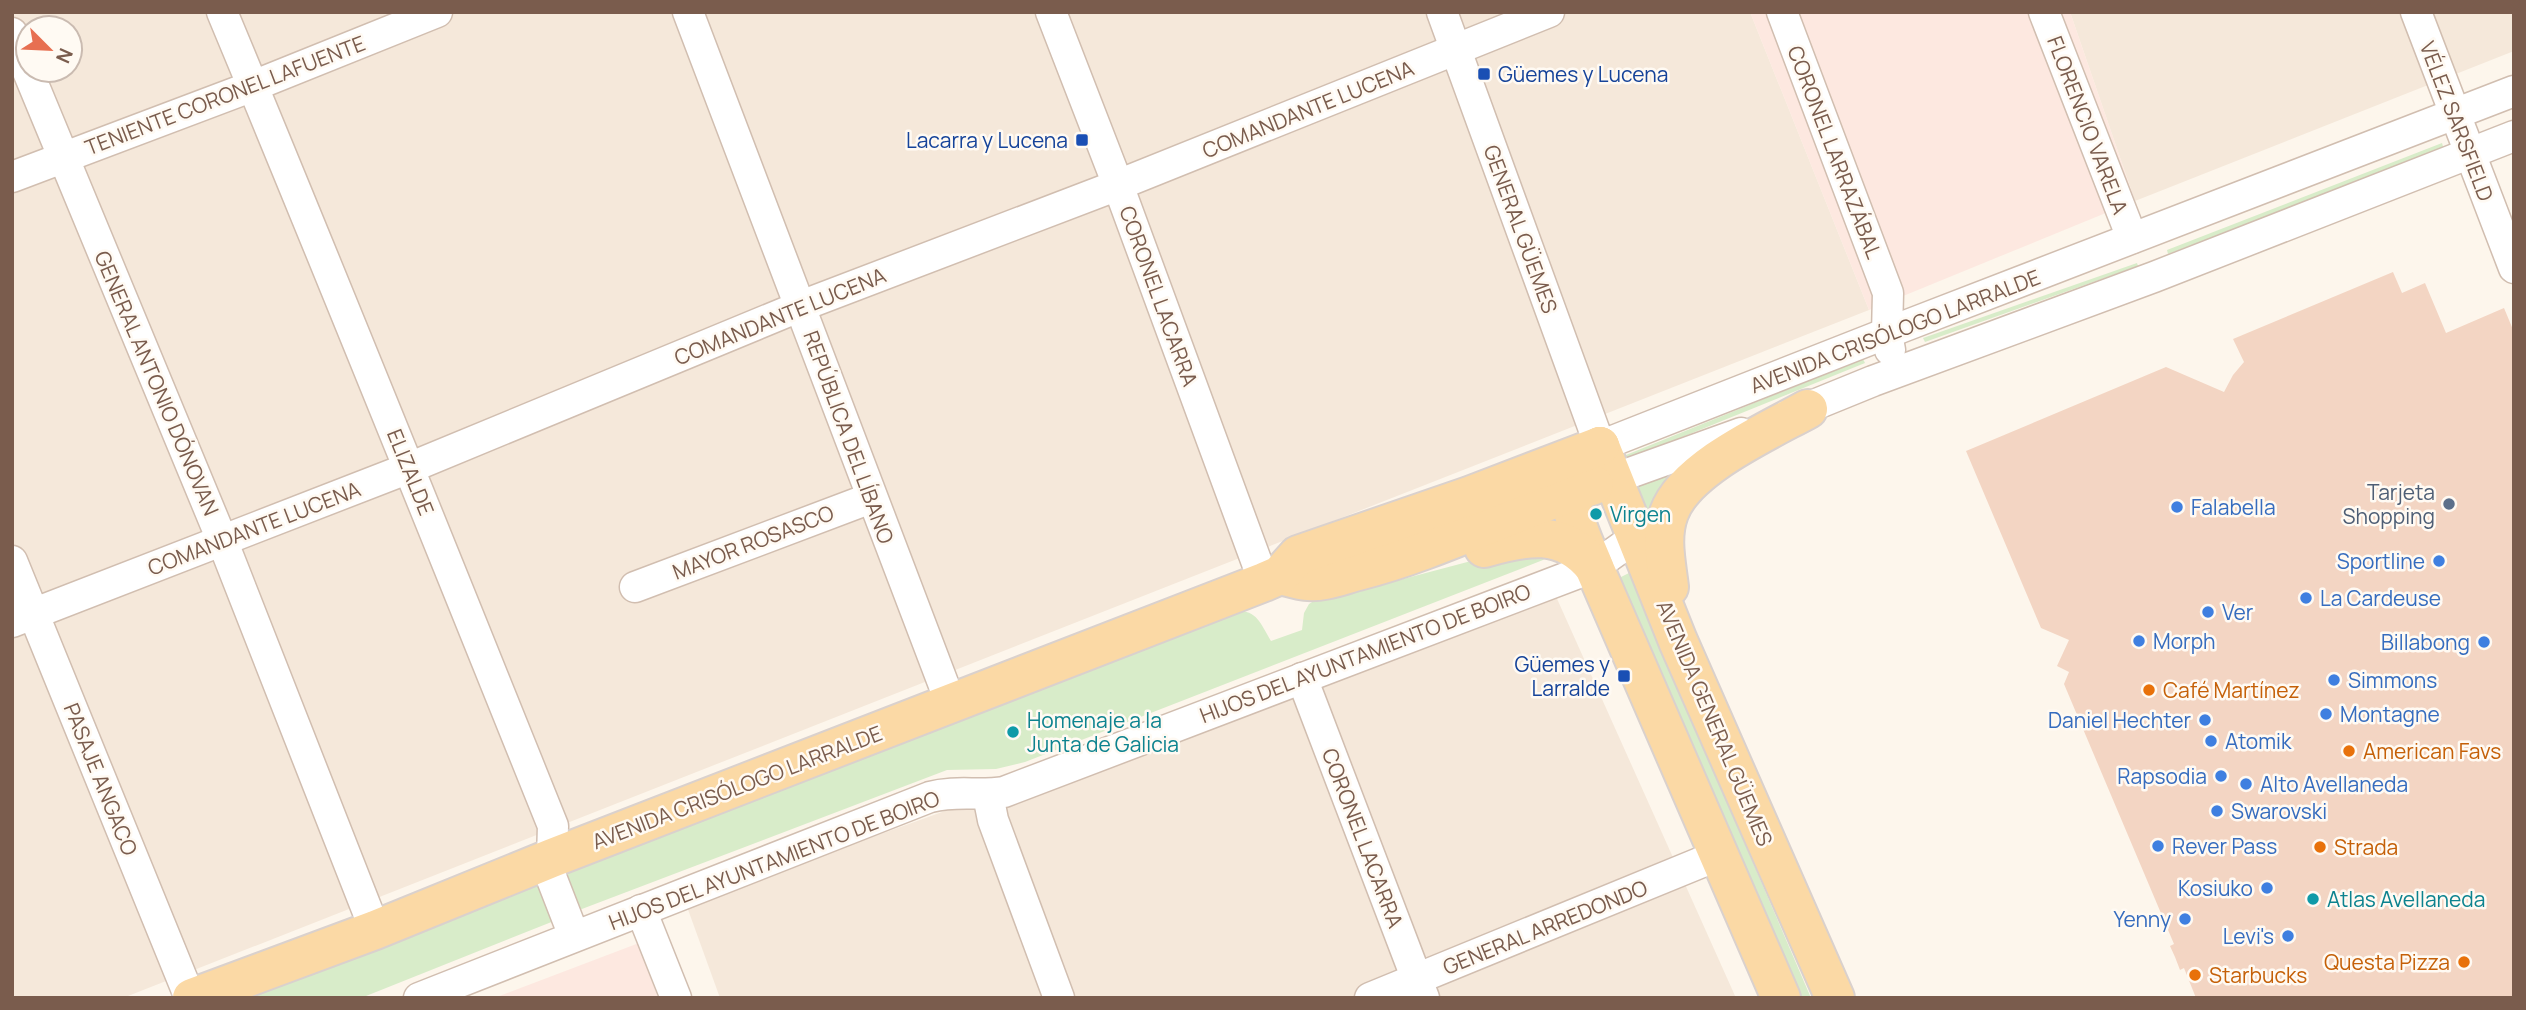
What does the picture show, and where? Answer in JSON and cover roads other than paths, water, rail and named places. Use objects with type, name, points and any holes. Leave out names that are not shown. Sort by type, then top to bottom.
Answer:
[{"type":"main road","points":[[1678,641],[1664,552],[1668,514],[1676,497],[1720,459],[1808,409]]},
{"type":"main road","name":"AVENIDA CRISÓLOGO LARRALDE","points":[[1272,578],[1320,581],[1376,566],[1460,538],[1570,493],[1606,463]]},
{"type":"main road","name":"AVENIDA CRISÓLOGO LARRALDE","points":[[191,998],[375,930],[552,858],[1272,578],[1298,555],[1469,496],[1606,463]]},
{"type":"main road","name":"AVENIDA GENERAL GÜEMES","points":[[1606,463],[1678,641],[1835,998]]},
{"type":"main road","points":[[1570,493],[1576,519],[1594,567],[1781,998]]},
{"type":"main road","points":[[1376,566],[1423,565],[1510,540],[1541,537],[1554,539],[1584,554],[1594,567]]},
{"type":"street","name":"ELIZALDE","points":[[222,12],[328,264],[553,826],[552,858],[548,869],[574,936]]},
{"type":"street","name":"TENIENTE CORONEL LAFUENTE","points":[[12,177],[253,86],[437,12]]},
{"type":"street","name":"REPÚBLICA DEL LÍBANO","points":[[688,12],[951,704]]},
{"type":"street","name":"CORONEL LACARRA","points":[[1051,12],[1272,578]]},
{"type":"street","name":"GENERAL GÜEMES","points":[[1442,12],[1606,463]]},
{"type":"street","name":"COMANDANTE LUCENA","points":[[23,617],[409,468],[801,306],[1118,185],[1549,12]]},
{"type":"street","name":"CORONEL LARRAZÁBAL","points":[[1782,12],[1888,292],[1904,371]]},
{"type":"street","name":"FLORENCIO VARELA","points":[[2044,12],[2132,238]]},
{"type":"street","name":"VÉLEZ SARSFIELD","points":[[2416,12],[2471,152],[2505,224],[2514,268]]},
{"type":"street","name":"GENERAL ANTONIO DÓNOVAN","points":[[12,33],[222,540],[375,930]]},
{"type":"street","name":"AVENIDA CRISÓLOGO LARRALDE","points":[[1606,463],[1896,330],[2514,91]]},
{"type":"street","name":"AVENIDA CRISÓLOGO LARRALDE","points":[[1606,463],[1808,409],[1873,381],[2154,277],[2514,135]]},
{"type":"street","name":"MAYOR ROSASCO","points":[[635,587],[871,498]]},
{"type":"street","name":"HIJOS DEL AYUNTAMIENTO DE BOIRO","points":[[419,998],[930,797],[959,792],[988,795],[1004,792],[1594,567],[1636,537]]},
{"type":"street","name":"PASAJE ANGACO","points":[[12,561],[23,617],[191,998]]},
{"type":"street","name":"CORONEL LACARRA","points":[[1302,678],[1420,988]]},
{"type":"street","points":[[988,795],[993,820],[1059,998]]},
{"type":"street","name":"GENERAL ARREDONDO","points":[[1370,998],[1420,988],[1719,855]]},
{"type":"street","points":[[641,910],[676,998]]},
{"type":"place","name":"Güemes y Lucena","points":[[1484,74]]},
{"type":"place","name":"Lacarra y Lucena","points":[[1082,140]]},
{"type":"place","name":"Tarjeta Shopping","points":[[2449,504]]},
{"type":"place","name":"Falabella","points":[[2177,507]]},
{"type":"place","name":"Virgen","points":[[1596,514]]},
{"type":"place","name":"Sportline","points":[[2439,561]]},
{"type":"place","name":"La Cardeuse","points":[[2306,598]]},
{"type":"place","name":"Ver","points":[[2208,612]]},
{"type":"place","name":"Morph","points":[[2139,641]]},
{"type":"place","name":"Billabong","points":[[2484,642]]},
{"type":"place","name":"Güemes y Larralde","points":[[1624,676]]},
{"type":"place","name":"Simmons","points":[[2334,680]]},
{"type":"place","name":"Café Martínez","points":[[2149,690]]},
{"type":"place","name":"Montagne","points":[[2326,714]]},
{"type":"place","name":"Daniel Hechter","points":[[2205,720]]},
{"type":"place","name":"Homenaje a la Junta de Galicia","points":[[1013,732]]},
{"type":"place","name":"Atomik","points":[[2211,741]]},
{"type":"place","name":"American Favs","points":[[2349,751]]},
{"type":"place","name":"Rapsodia","points":[[2221,776]]},
{"type":"place","name":"Alto Avellaneda","points":[[2246,784]]},
{"type":"place","name":"Swarovski","points":[[2217,811]]},
{"type":"place","name":"Rever Pass","points":[[2158,846]]},
{"type":"place","name":"Strada","points":[[2320,847]]},
{"type":"place","name":"Kosiuko","points":[[2267,888]]},
{"type":"place","name":"Atlas Avellaneda","points":[[2313,899]]},
{"type":"place","name":"Yenny","points":[[2185,919]]},
{"type":"place","name":"Levi's","points":[[2288,936]]},
{"type":"place","name":"Questa Pizza","points":[[2464,962]]},
{"type":"place","name":"Starbucks","points":[[2195,975]]}]
